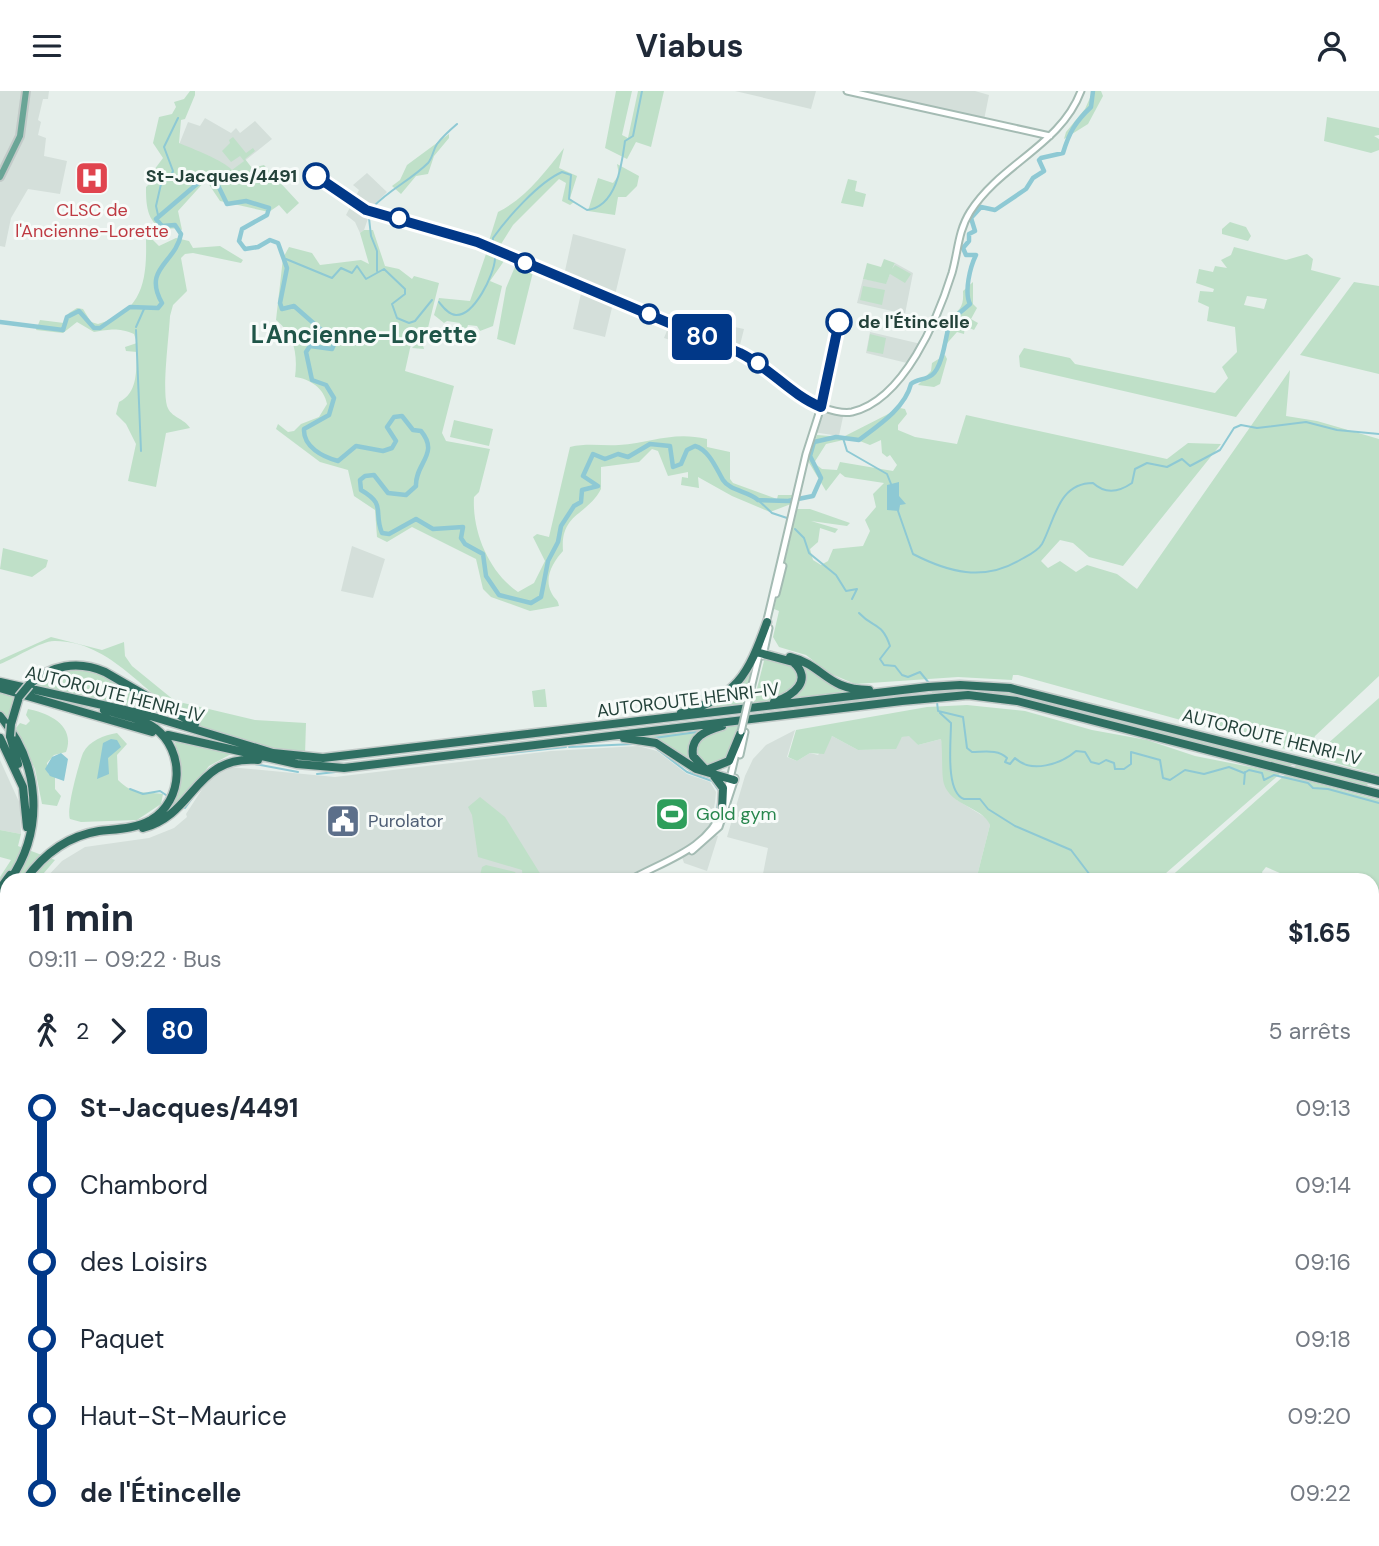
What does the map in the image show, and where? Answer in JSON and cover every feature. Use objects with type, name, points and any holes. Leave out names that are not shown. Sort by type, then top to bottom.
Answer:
[{"type":"highway","points":[[567,730],[681,713],[716,700],[744,677],[766,622]]},
{"type":"highway","points":[[762,652],[802,661],[831,682],[850,689],[928,687]]},
{"type":"highway","points":[[685,717],[773,702],[796,692],[802,680],[799,667],[790,660],[762,652]]},
{"type":"highway","points":[[13,873],[27,841],[30,811],[27,789],[10,736],[11,724],[19,697],[29,685],[57,668],[75,665],[94,668],[185,720],[233,740]]},
{"type":"highway","name":"AUTOROUTE HENRI-IV","points":[[0,682],[136,712],[287,756],[323,758],[928,687],[972,685],[1010,688],[1379,781]]},
{"type":"highway","name":"AUTOROUTE HENRI-IV","points":[[0,688],[152,731]]},
{"type":"highway","points":[[30,873],[50,852],[81,835],[131,827],[151,819],[171,798],[177,772],[170,745],[149,725],[47,694]]},
{"type":"highway","name":"AUTOROUTE HENRI-IV","points":[[168,735],[297,764],[344,768],[930,698],[986,695],[1379,794]]},
{"type":"highway","points":[[722,810],[723,789],[711,772],[698,765],[692,755],[693,744],[699,736],[719,727],[783,715]]},
{"type":"highway","points":[[0,716],[23,751],[34,795],[29,839],[13,873]]},
{"type":"highway","points":[[711,772],[729,761],[743,732]]},
{"type":"highway","points":[[565,742],[627,738],[648,741],[664,747],[692,767],[733,777]]},
{"type":"highway","points":[[0,739],[23,787],[28,815],[20,857],[11,873]]},
{"type":"highway","points":[[50,852],[82,837],[159,823],[178,809],[206,775],[229,762],[249,759],[313,769],[344,768]]},
{"type":"main road","points":[[0,177],[20,136],[24,91]]},
{"type":"main road","points":[[847,91],[1050,136]]},
{"type":"main road","points":[[648,873],[711,837],[724,818],[796,501],[821,407],[853,412],[884,393],[904,375],[944,294],[961,233],[971,211],[1068,119],[1081,91]]},
{"type":"main road","points":[[762,652],[766,622],[788,536]]},
{"type":"main road","points":[[643,873],[700,841],[715,826],[733,777]]},
{"type":"shaded area","points":[[0,91],[21,91],[23,103],[16,139],[0,172]]},
{"type":"shaded area","points":[[28,91],[49,91],[48,99],[43,99],[38,135],[46,138],[44,156],[67,161],[60,194],[28,189],[11,218],[5,247],[0,246],[0,181],[21,139]]},
{"type":"shaded area","points":[[735,91],[816,91],[811,109]]},
{"type":"shaded area","points":[[847,91],[975,91],[989,95],[984,120]]},
{"type":"shaded area","points":[[205,118],[231,133],[236,128],[240,133],[255,121],[272,139],[232,171],[171,165],[188,122],[200,126]]},
{"type":"shaded area","points":[[367,173],[387,192],[372,207],[364,230],[360,233],[355,222],[346,215],[359,190],[353,185]]},
{"type":"shaded area","points":[[573,234],[626,249],[605,337],[573,329],[582,289],[599,293],[563,280]]},
{"type":"shaded area","points":[[895,263],[913,273],[905,314],[857,303],[863,279],[886,283]]},
{"type":"shaded area","points":[[670,323],[707,339],[700,355],[677,350],[679,343],[664,338]]},
{"type":"shaded area","points":[[730,326],[744,329],[738,353],[725,347]]},
{"type":"shaded area","points":[[870,332],[921,344],[911,364],[866,353]]},
{"type":"shaded area","points":[[821,407],[844,412],[839,436],[813,432]]},
{"type":"shaded area","points":[[352,546],[385,559],[373,598],[341,591]]},
{"type":"shaded area","points":[[795,730],[787,757],[797,761],[810,753],[818,755],[832,736],[858,750],[895,749],[902,737],[909,735],[918,745],[941,739],[945,759],[944,783],[957,800],[988,819],[990,825],[978,873],[763,873],[768,848],[727,837],[745,776],[753,759],[766,745]]},
{"type":"shaded area","points":[[638,746],[657,751],[687,774],[710,782],[716,792],[710,830],[694,843],[639,873],[51,873],[62,861],[85,847],[149,838],[174,828],[187,817],[186,814],[210,777],[229,767],[335,777],[551,751]]},
{"type":"shaded area","points":[[0,760],[20,804],[21,834],[0,830]]},
{"type":"shaded area","points":[[715,835],[718,836],[707,871],[684,863],[682,857]]},
{"type":"green space","points":[[190,91],[195,91],[195,95],[185,119],[181,120],[179,143],[232,170],[244,161],[240,156],[231,162],[222,151],[230,143],[229,140],[233,137],[246,153],[253,148],[255,151],[245,159],[252,168],[264,165],[299,203],[287,214],[279,205],[269,212],[220,201],[206,180],[178,211],[182,230],[158,226],[150,217],[146,187],[153,180],[154,170],[163,158],[153,143],[159,117],[172,114],[176,107],[174,102],[184,99]]},
{"type":"green space","points":[[616,91],[632,91],[622,135],[628,138],[638,91],[664,91],[651,147],[636,142],[627,159],[605,148]]},
{"type":"green space","points":[[1093,91],[1101,91],[1103,96],[1088,124],[1064,139],[1066,132],[1085,109]]},
{"type":"green space","points":[[1327,117],[1379,128],[1379,135],[1374,136],[1379,139],[1379,150],[1371,153],[1324,141]]},
{"type":"green space","points":[[449,134],[449,138],[434,156],[428,174],[416,176],[401,194],[392,186],[400,180],[407,165]]},
{"type":"green space","points":[[564,148],[559,168],[577,176],[570,198],[574,202],[570,205],[562,201],[566,183],[559,179],[513,225],[498,249],[488,244],[498,212],[526,192]]},
{"type":"green space","points":[[617,164],[639,176],[637,186],[626,197],[618,197],[615,215],[588,211],[598,178],[613,183],[619,175]]},
{"type":"green space","points":[[848,179],[857,181],[855,191],[866,194],[863,207],[841,203]]},
{"type":"green space","points":[[1230,222],[1246,227],[1251,236],[1248,241],[1222,234],[1222,229]]},
{"type":"green space","points":[[373,230],[385,266],[399,269],[412,279],[414,276],[439,283],[425,340],[422,342],[424,349],[412,348],[416,344],[411,344],[405,371],[454,386],[442,433],[446,441],[490,449],[479,492],[474,497],[476,524],[484,550],[491,562],[518,592],[534,583],[545,561],[533,537],[537,534],[549,537],[570,447],[631,444],[683,436],[707,439],[707,447],[730,452],[730,479],[733,483],[777,499],[778,495],[793,495],[791,504],[770,512],[732,496],[698,477],[699,488],[681,485],[682,477],[688,478],[688,472],[668,476],[658,451],[652,449],[639,462],[601,467],[601,489],[589,505],[570,522],[563,539],[563,551],[551,570],[549,586],[559,606],[530,611],[491,597],[483,589],[476,559],[412,527],[387,542],[377,537],[375,510],[354,496],[348,470],[320,462],[276,429],[278,424],[288,432],[294,431],[301,424],[319,417],[327,404],[316,385],[295,377],[296,360],[291,338],[276,320],[283,258],[289,247],[312,253],[320,265],[361,260],[369,264],[360,233]]},
{"type":"green space","points":[[149,236],[159,246],[176,238],[189,241],[193,248],[220,246],[243,260],[241,263],[193,253],[185,254],[181,258],[187,291],[173,305],[170,316],[165,375],[166,398],[169,410],[190,428],[166,433],[156,487],[128,481],[136,444],[126,424],[116,414],[119,402],[130,393],[135,381],[137,352],[126,351],[125,347],[137,343],[134,334],[115,330],[94,332],[77,322],[63,333],[36,330],[40,320],[64,323],[69,313],[77,308],[83,309],[91,322],[98,324],[125,311],[133,303],[143,281],[146,239]]},
{"type":"green space","points":[[1234,247],[1286,260],[1307,254],[1313,259],[1311,270],[1341,278],[1236,417],[1020,367],[1019,356],[1024,348],[1070,358],[1075,364],[1215,393],[1228,378],[1222,367],[1237,352],[1235,327],[1207,321],[1209,307],[1198,302],[1200,291],[1213,292],[1214,289],[1196,283],[1199,269],[1213,272],[1215,266],[1227,268],[1221,260],[1231,255]],"holes":[[[1247,296],[1267,299],[1264,309],[1244,305]]]},
{"type":"green space","points":[[487,251],[504,258],[490,281],[502,286],[493,326],[480,331],[477,326],[468,325],[465,334],[458,331],[460,323],[444,323],[434,315],[439,298],[470,301]]},
{"type":"green space","points":[[884,259],[895,263],[892,269],[895,265],[911,274],[905,283],[890,274],[886,284],[863,279],[867,263],[881,267]]},
{"type":"green space","points":[[517,262],[534,268],[515,345],[497,339],[506,288]]},
{"type":"green space","points":[[973,282],[973,304],[977,308],[971,319],[978,323],[974,330],[965,326],[964,334],[957,332],[942,349],[948,319],[960,308],[963,291]]},
{"type":"green space","points":[[1354,282],[1379,286],[1379,374],[1300,355]]},
{"type":"green space","points":[[863,286],[885,290],[882,305],[860,300]]},
{"type":"green space","points":[[870,334],[886,338],[883,354],[867,351]]},
{"type":"green space","points":[[945,355],[947,359],[940,384],[934,387],[918,385],[931,371],[932,363]]},
{"type":"green space","points":[[1290,370],[1286,416],[1317,421],[1379,439],[1379,676],[1315,736],[1312,745],[1325,746],[1379,698],[1379,775],[1018,675],[1013,675],[1012,680],[958,677],[855,684],[829,673],[806,655],[779,647],[773,637],[779,611],[774,609],[797,509],[810,509],[850,523],[847,526],[811,521],[838,529],[835,533],[820,528],[818,542],[810,549],[813,560],[821,565],[828,561],[833,549],[863,546],[870,531],[865,520],[876,507],[873,494],[884,483],[845,477],[840,473],[826,491],[808,461],[817,435],[843,437],[900,408],[905,409],[907,414],[898,425],[898,430],[915,437],[957,444],[966,415],[1167,459],[1188,443],[1221,444],[1123,566],[1089,557],[1073,543],[1060,540],[1041,561],[1048,568],[1060,561],[1076,572],[1087,565],[1117,574],[1137,589]],"holes":[[[852,438],[870,445],[881,440],[882,453],[887,457],[890,455],[897,465],[893,471],[840,462],[837,470],[822,469],[814,463],[826,444]]]},
{"type":"green space","points":[[454,420],[493,429],[489,446],[450,437]]},
{"type":"green space","points":[[3,548],[48,560],[46,567],[32,577],[0,569]]},
{"type":"green space","points":[[51,637],[102,650],[124,642],[125,656],[132,666],[175,701],[255,720],[306,723],[305,755],[232,739],[191,722],[111,660],[74,643],[49,642],[0,664],[0,660]]},
{"type":"green space","points":[[757,653],[745,705],[677,716],[740,685]]},
{"type":"green space","points":[[765,657],[791,662],[800,680],[784,697],[753,704]]},
{"type":"green space","points":[[797,662],[863,691],[780,702],[800,689]]},
{"type":"green space","points":[[68,667],[98,671],[192,725],[30,686]]},
{"type":"green space","points":[[932,687],[997,688],[1296,761],[1287,769],[1043,705],[932,695]]},
{"type":"green space","points":[[545,689],[547,707],[534,707],[532,691]]},
{"type":"green space","points":[[0,691],[17,696],[8,721],[0,713]]},
{"type":"green space","points":[[967,705],[1025,711],[1092,730],[1147,740],[1195,756],[1281,773],[1166,873],[978,873],[990,825],[981,814],[953,797],[944,784],[941,739],[918,745],[909,736],[902,737],[896,749],[858,750],[832,736],[824,754],[810,753],[797,761],[788,757],[796,730],[927,707]]},
{"type":"green space","points":[[28,709],[51,717],[67,734],[66,752],[54,755],[47,763],[48,774],[55,776],[55,789],[61,796],[57,806],[42,804],[35,769],[16,728],[20,723],[26,725],[30,721],[26,715]]},
{"type":"green space","points":[[741,724],[732,753],[716,766],[700,763],[694,748],[698,740],[725,727]]},
{"type":"green space","points":[[715,725],[695,738],[697,765],[672,751],[631,736]]},
{"type":"green space","points":[[117,733],[127,744],[117,755],[118,780],[134,791],[163,794],[161,804],[137,820],[81,822],[70,819],[71,797],[83,753],[97,739]]},
{"type":"green space","points":[[174,739],[233,753],[209,766],[177,807],[167,815],[164,813],[176,795],[180,778]]},
{"type":"green space","points":[[1299,763],[1368,781],[1367,787],[1293,768]]},
{"type":"green space","points":[[1285,775],[1379,800],[1379,873],[1280,873],[1266,867],[1262,873],[1175,873]]},
{"type":"green space","points":[[480,797],[505,817],[540,873],[522,873],[522,870],[478,857],[472,815],[468,807]]},
{"type":"green space","points":[[0,830],[21,834],[18,846],[55,860],[44,873],[3,873],[11,860],[0,857]]},
{"type":"green space","points":[[486,865],[516,873],[480,873],[482,867]]},
{"type":"water","points":[[899,482],[899,496],[906,504],[900,505],[899,511],[887,510],[887,485]]},
{"type":"water","points":[[111,739],[117,740],[121,747],[108,758],[109,774],[97,779],[103,743]]},
{"type":"water","points":[[61,753],[68,759],[64,781],[50,776],[45,769],[52,757]]},
{"type":"waterway","points":[[439,302],[453,315],[463,314],[470,309],[482,293],[494,266],[493,238],[524,201],[553,177],[562,172],[571,175],[569,199],[587,210],[605,201],[616,183],[625,141],[633,136],[642,91]]},
{"type":"waterway","points":[[0,322],[63,330],[67,317],[79,311],[94,328],[100,328],[130,307],[158,308],[162,303],[157,291],[158,273],[178,244],[181,234],[175,225],[162,226],[156,219],[204,178],[213,175],[227,204],[246,201],[269,208],[267,215],[242,229],[239,241],[245,249],[258,247],[270,240],[278,243],[287,268],[280,303],[282,309],[294,306],[335,342],[332,349],[310,346],[306,352],[312,380],[326,385],[334,398],[329,415],[304,429],[310,446],[320,454],[338,461],[356,446],[383,451],[392,448],[396,441],[387,427],[394,417],[402,416],[413,430],[421,431],[426,439],[428,452],[419,471],[416,486],[406,495],[388,493],[374,475],[360,480],[361,490],[377,504],[382,533],[389,534],[416,519],[433,529],[463,527],[461,538],[465,544],[483,554],[486,576],[499,595],[531,603],[541,597],[548,561],[558,542],[561,526],[574,506],[581,502],[582,490],[598,486],[583,476],[593,454],[605,459],[618,454],[628,457],[650,444],[670,446],[673,467],[681,464],[687,450],[695,446],[708,455],[726,484],[758,500],[788,501],[813,496],[821,478],[810,456],[814,442],[836,437],[859,440],[897,408],[911,384],[936,371],[950,321],[970,304],[968,279],[976,255],[966,255],[963,248],[969,241],[969,234],[975,231],[971,218],[981,207],[995,210],[1026,189],[1033,178],[1044,171],[1039,160],[1041,158],[1063,153],[1073,128],[1091,107],[1093,91]]},
{"type":"waterway","points":[[158,215],[156,206],[161,184],[170,178],[173,171],[164,147],[178,118]]},
{"type":"waterway","points":[[373,207],[428,163],[437,144],[457,124]]},
{"type":"waterway","points":[[369,218],[371,236],[377,251],[377,271]]},
{"type":"waterway","points":[[286,259],[332,278],[341,268],[352,273],[357,266],[366,279],[384,269],[405,289],[405,294],[392,304],[397,318],[409,323],[415,321],[432,300]]},
{"type":"waterway","points":[[136,327],[144,309]]},
{"type":"waterway","points":[[136,330],[141,451]]},
{"type":"waterway","points":[[898,511],[913,554],[952,570],[979,573],[993,571],[1020,560],[1040,547],[1059,505],[1072,489],[1093,483],[1112,491],[1122,488],[1132,483],[1135,469],[1147,463],[1167,467],[1182,459],[1190,466],[1220,450],[1234,428],[1241,425],[1257,428],[1306,422],[1337,430],[1379,434]]},
{"type":"waterway","points":[[843,438],[847,451],[887,474],[891,484]]},
{"type":"waterway","points":[[758,500],[772,513],[787,518]]},
{"type":"waterway","points":[[795,529],[804,538],[809,553],[836,575],[846,591],[857,589],[852,599]]},
{"type":"waterway","points":[[859,613],[881,629],[887,638],[890,646],[880,659],[884,665],[895,666],[902,675],[908,677],[920,672],[929,683]]},
{"type":"waterway","points":[[104,701],[161,714]]},
{"type":"waterway","points":[[937,702],[938,711],[963,717],[967,748],[972,752],[999,753],[1007,758],[1005,762],[1010,764],[1015,758],[1029,765],[1046,765],[1062,760],[1076,751],[1085,752],[1091,762],[1099,764],[1106,760],[1114,763],[1115,769],[1124,769],[1131,764],[1131,752],[1160,760],[1163,778],[1170,780],[1185,770],[1204,774],[1229,767],[1244,773],[1249,770],[1262,773],[1264,780],[1274,775],[1308,783],[1313,788],[1328,789],[1379,803]]},
{"type":"waterway","points":[[940,713],[951,723],[952,777],[958,795],[964,799]]},
{"type":"waterway","points":[[654,738],[697,732]]},
{"type":"waterway","points":[[569,747],[633,744]]},
{"type":"waterway","points":[[653,746],[687,772],[712,781],[719,791]]},
{"type":"waterway","points":[[317,774],[566,747]]},
{"type":"waterway","points":[[255,764],[298,772]]},
{"type":"waterway","points":[[1244,784],[1245,772]]},
{"type":"waterway","points":[[130,789],[143,794],[160,791],[166,795]]},
{"type":"waterway","points":[[185,808],[196,793]]},
{"type":"waterway","points":[[965,799],[980,799],[988,809],[1015,826],[1071,850],[1088,873]]},
{"type":"waterway","points":[[716,816],[718,803]]},
{"type":"bus line","name":"80","points":[[316,176],[366,210],[477,242],[740,353],[757,362],[809,403],[821,407],[839,322]]},
{"type":"place","name":"St-Jacques/4491","points":[[316,176]]},
{"type":"place","name":"CLSC de l'Ancienne-Lorette","points":[[92,178]]},
{"type":"place","name":"de l'Étincelle","points":[[839,322]]},
{"type":"place","name":"Gold gym","points":[[672,814]]},
{"type":"place","name":"Purolator","points":[[343,821]]},
{"type":"district","name":"L'Ancienne-Lorette","points":[[364,335]]}]
